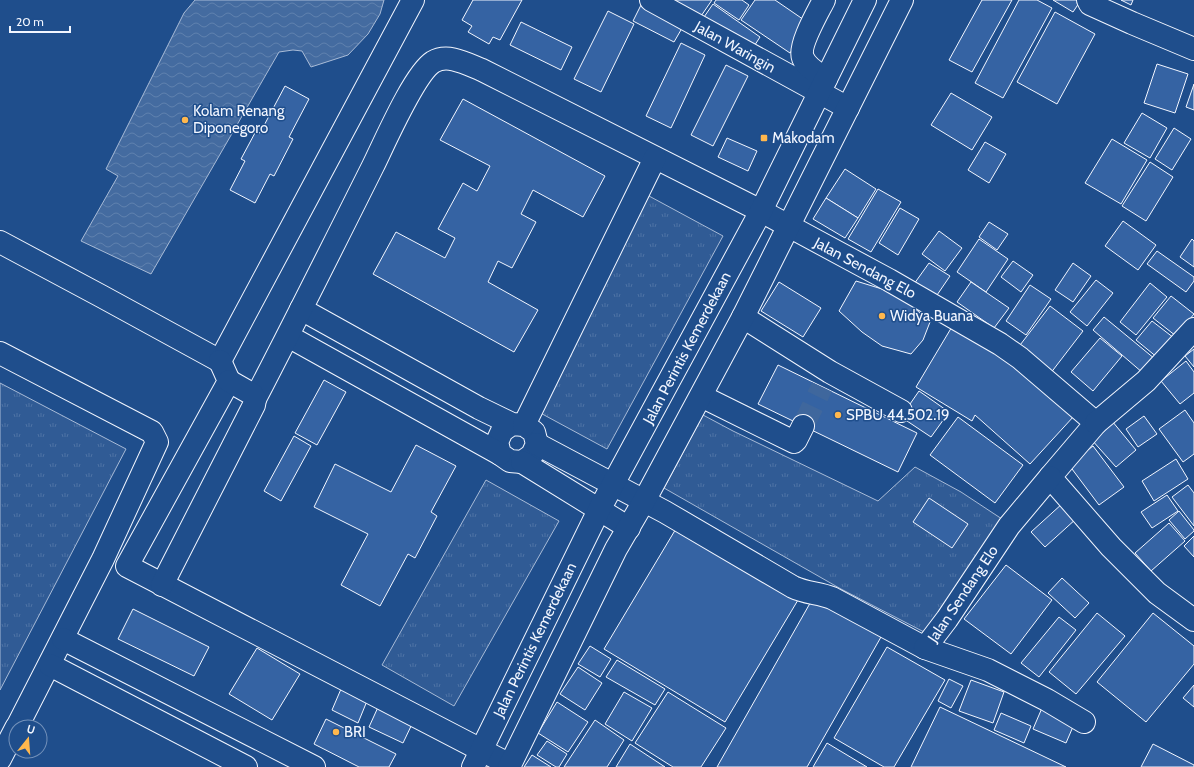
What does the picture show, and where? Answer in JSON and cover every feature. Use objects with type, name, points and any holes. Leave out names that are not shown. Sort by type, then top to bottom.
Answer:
[{"type":"main road","points":[[127,566],[224,371],[413,0]]},
{"type":"main road","name":"Jalan Waringin","points":[[651,0],[823,86]]},
{"type":"main road","points":[[824,0],[802,47],[803,58],[823,86],[848,108]]},
{"type":"main road","name":"Jalan Perintis Kemerdekaan","points":[[477,758],[599,510],[761,212],[865,0]]},
{"type":"main road","points":[[104,559],[127,566],[477,758],[510,766],[616,549],[644,501],[743,317],[902,0]]},
{"type":"main road","points":[[1088,0],[1090,4],[1194,49]]},
{"type":"main road","points":[[162,585],[254,405],[255,399],[400,111],[420,74],[432,62],[442,58],[459,61],[482,70],[788,226]]},
{"type":"main road","points":[[500,454],[497,442],[502,431],[518,424],[655,158]]},
{"type":"main road","name":"Jalan Sendang Elo","points":[[644,501],[793,587],[801,591],[825,595],[832,598],[926,648],[1010,526],[1096,422],[1020,358],[1000,344],[889,280],[788,226]]},
{"type":"main road","points":[[0,242],[101,296],[224,371],[252,394],[255,399]]},
{"type":"main road","points":[[301,309],[479,408],[534,432],[537,444],[532,455],[522,462]]},
{"type":"main road","points":[[743,317],[826,379],[901,411]]},
{"type":"main road","points":[[1096,422],[1146,381],[1194,329]]},
{"type":"main road","points":[[288,336],[500,454],[510,462],[522,462],[629,528]]},
{"type":"main road","points":[[0,353],[152,432],[157,442],[104,559],[21,719]]},
{"type":"main road","points":[[701,396],[794,442],[803,426]]},
{"type":"main road","points":[[537,444],[644,501]]},
{"type":"main road","points":[[1050,477],[1112,547],[1157,593],[1194,620]]},
{"type":"main road","points":[[63,639],[310,766]]},
{"type":"main road","points":[[926,648],[988,670],[1047,700],[1084,722]]},
{"type":"main road","points":[[50,665],[246,767]]},
{"type":"main road","points":[[0,759],[8,744]]},
{"type":"green space","points":[[649,196],[723,236],[607,449],[533,409]]},
{"type":"green space","points":[[0,383],[126,449],[0,690]]},
{"type":"green space","points":[[703,415],[878,501],[915,467],[961,492],[1002,519],[926,633],[841,589],[664,488]]},
{"type":"green space","points":[[486,480],[559,521],[454,706],[382,665]]},
{"type":"water","name":"Kolam Renang Diponegoro","points":[[195,0],[384,0],[380,14],[368,34],[348,55],[311,67],[302,51],[293,50],[279,52],[151,274],[81,241],[118,176],[106,169],[184,13]]},
{"type":"building","points":[[473,0],[522,0],[500,40],[493,37],[489,44],[468,32],[472,26],[462,20]]},
{"type":"building","points":[[670,0],[712,0],[699,19]]},
{"type":"building","points":[[716,0],[742,0],[749,5],[739,20],[714,3]]},
{"type":"building","points":[[755,0],[775,0],[810,24],[790,53],[741,20]]},
{"type":"building","points":[[982,0],[1012,0],[972,72],[949,60]]},
{"type":"building","points":[[1019,0],[1037,0],[1052,8],[1003,98],[975,83]]},
{"type":"building","points":[[1053,0],[1081,0],[1073,12]]},
{"type":"building","points":[[1121,0],[1133,0],[1131,5]]},
{"type":"building","points":[[643,1],[685,23],[674,42],[633,21]]},
{"type":"building","points":[[713,4],[760,37],[751,51],[704,17]]},
{"type":"building","points":[[608,11],[634,24],[601,92],[574,79]]},
{"type":"building","points":[[1055,12],[1095,34],[1057,104],[1017,82]]},
{"type":"building","points":[[521,22],[572,47],[561,70],[510,45]]},
{"type":"building","points":[[681,43],[705,55],[671,128],[646,116]]},
{"type":"building","points":[[1157,64],[1188,74],[1175,113],[1144,103]]},
{"type":"building","points":[[726,65],[748,76],[713,146],[691,135]]},
{"type":"building","points":[[1194,84],[1194,110],[1186,107]]},
{"type":"building","points":[[285,86],[309,99],[289,137],[293,139],[274,176],[270,174],[255,203],[230,190],[245,161],[241,159],[256,131],[260,133]]},
{"type":"building","points":[[951,93],[992,117],[972,150],[931,125]]},
{"type":"building","points":[[463,99],[605,176],[583,217],[533,190],[521,214],[536,222],[512,268],[498,261],[488,282],[538,310],[514,352],[373,274],[396,232],[445,258],[455,238],[438,229],[463,183],[477,191],[490,166],[440,140]]},
{"type":"building","points":[[1142,113],[1167,128],[1150,158],[1124,143]]},
{"type":"building","points":[[1174,128],[1191,139],[1172,170],[1155,159]]},
{"type":"building","points":[[727,138],[757,151],[748,171],[718,157]]},
{"type":"building","points":[[1112,139],[1147,160],[1121,204],[1085,183]]},
{"type":"building","points":[[985,142],[1006,154],[989,183],[968,170]]},
{"type":"building","points":[[1150,162],[1173,177],[1146,221],[1122,206]]},
{"type":"building","points":[[845,169],[876,189],[858,218],[826,198]]},
{"type":"building","points":[[878,189],[901,202],[871,252],[848,239]]},
{"type":"building","points":[[826,198],[858,218],[845,238],[813,219]]},
{"type":"building","points":[[900,208],[919,219],[898,255],[879,243]]},
{"type":"building","points":[[1123,221],[1156,245],[1138,270],[1105,246]]},
{"type":"building","points":[[989,222],[1008,234],[997,250],[979,237]]},
{"type":"building","points":[[939,231],[962,248],[945,271],[922,254]]},
{"type":"building","points":[[979,239],[1008,259],[986,292],[957,272]]},
{"type":"building","points":[[1192,239],[1194,241],[1194,267],[1180,257]]},
{"type":"building","points":[[1157,251],[1194,277],[1194,281],[1186,292],[1147,264]]},
{"type":"building","points":[[1013,261],[1033,275],[1021,292],[1001,277]]},
{"type":"building","points":[[929,263],[950,276],[935,298],[914,284]]},
{"type":"building","points":[[1073,263],[1091,276],[1073,302],[1055,290]]},
{"type":"building","points":[[1096,280],[1113,293],[1087,326],[1070,312]]},
{"type":"building","points":[[856,281],[902,297],[930,322],[923,340],[911,354],[882,346],[862,332],[839,311]]},
{"type":"building","points":[[779,282],[821,308],[803,337],[761,311]]},
{"type":"building","points":[[971,282],[1009,308],[994,328],[957,302]]},
{"type":"building","points":[[1150,283],[1167,297],[1136,335],[1120,322]]},
{"type":"building","points":[[1030,285],[1051,299],[1026,335],[1006,321]]},
{"type":"building","points":[[1171,296],[1194,314],[1176,336],[1153,318]]},
{"type":"building","points":[[1050,306],[1083,331],[1050,374],[1017,349]]},
{"type":"building","points":[[1104,317],[1155,359],[1143,373],[1093,330]]},
{"type":"building","points":[[956,320],[1010,358],[1074,416],[1030,464],[975,415],[972,421],[916,387]]},
{"type":"building","points":[[1152,321],[1174,338],[1158,358],[1136,340]]},
{"type":"building","points":[[1100,338],[1122,356],[1093,391],[1071,372]]},
{"type":"building","points":[[1194,349],[1194,367],[1185,356]]},
{"type":"building","points":[[1186,361],[1194,372],[1194,393],[1180,404],[1161,381]]},
{"type":"building","points":[[778,365],[917,433],[898,472],[758,404]]},
{"type":"building","points":[[324,380],[346,392],[317,445],[295,433]]},
{"type":"building","points":[[919,391],[949,412],[931,437],[901,417]]},
{"type":"building","points":[[1185,410],[1194,423],[1194,454],[1183,462],[1159,429]]},
{"type":"building","points":[[1144,416],[1157,434],[1138,447],[1126,429]]},
{"type":"building","points":[[958,417],[1023,465],[995,503],[930,455]]},
{"type":"building","points":[[1112,421],[1136,450],[1116,467],[1091,439]]},
{"type":"building","points":[[294,436],[311,446],[281,501],[264,491]]},
{"type":"building","points":[[416,445],[456,466],[431,512],[437,516],[415,558],[408,554],[380,606],[341,585],[368,534],[314,507],[335,464],[391,492]]},
{"type":"building","points":[[1093,446],[1124,487],[1099,505],[1069,465]]},
{"type":"building","points":[[1176,459],[1188,479],[1154,501],[1142,481]]},
{"type":"building","points":[[1188,485],[1194,493],[1194,526],[1172,497]]},
{"type":"building","points":[[1167,495],[1178,511],[1152,528],[1141,512]]},
{"type":"building","points":[[929,498],[968,524],[952,548],[913,522]]},
{"type":"building","points":[[1063,503],[1077,518],[1045,547],[1031,532]]},
{"type":"building","points":[[1179,511],[1194,530],[1185,539],[1169,520]]},
{"type":"building","points":[[680,522],[801,595],[725,722],[604,649]]},
{"type":"building","points":[[1169,523],[1185,541],[1151,571],[1135,553]]},
{"type":"building","points":[[1194,536],[1194,557],[1184,546]]},
{"type":"building","points":[[1006,565],[1052,600],[1011,654],[964,619]]},
{"type":"building","points":[[1062,578],[1089,603],[1075,618],[1048,593]]},
{"type":"building","points":[[813,598],[881,637],[807,767],[717,767]]},
{"type":"building","points":[[133,609],[209,647],[194,676],[118,639]]},
{"type":"building","points":[[1097,613],[1125,636],[1076,694],[1049,672]]},
{"type":"building","points":[[1153,613],[1194,646],[1194,664],[1146,722],[1097,682]]},
{"type":"building","points":[[1059,617],[1076,630],[1039,677],[1021,663]]},
{"type":"building","points":[[590,646],[611,659],[600,677],[578,664]]},
{"type":"building","points":[[887,647],[945,680],[894,767],[884,767],[834,738]]},
{"type":"building","points":[[257,648],[300,674],[272,720],[229,694]]},
{"type":"building","points":[[617,660],[665,689],[655,705],[606,677]]},
{"type":"building","points":[[578,667],[602,683],[585,710],[560,694]]},
{"type":"building","points":[[949,679],[963,686],[951,708],[938,701]]},
{"type":"building","points":[[971,680],[1004,692],[993,723],[959,711]]},
{"type":"building","points":[[1194,685],[1194,707],[1183,698]]},
{"type":"building","points":[[341,689],[367,701],[358,723],[332,710]]},
{"type":"building","points":[[624,692],[652,708],[632,741],[605,724]]},
{"type":"building","points":[[668,692],[726,728],[701,767],[673,767],[635,743]]},
{"type":"building","points":[[557,702],[588,722],[568,752],[538,733]]},
{"type":"building","points":[[379,705],[413,722],[403,743],[369,727]]},
{"type":"building","points":[[940,707],[1066,767],[911,767]]},
{"type":"building","points":[[1042,708],[1075,722],[1066,743],[1033,729]]},
{"type":"building","points":[[1001,713],[1031,726],[1024,743],[994,730]]},
{"type":"building","name":"BRI","points":[[326,719],[396,754],[389,767],[359,767],[314,744]]},
{"type":"building","points":[[595,720],[624,740],[607,767],[564,767]]},
{"type":"building","points":[[547,741],[567,754],[559,767],[556,767],[537,755]]},
{"type":"building","points":[[827,743],[867,767],[813,767]]},
{"type":"building","points":[[630,744],[665,767],[616,767]]},
{"type":"building","points":[[1153,744],[1194,765],[1194,767],[1141,767]]},
{"type":"building","points":[[532,755],[551,767],[524,767]]},
{"type":"tunnel","points":[[803,426],[822,387]]},
{"type":"place","name":"Kolam Renang Diponegoro","points":[[185,120]]},
{"type":"place","name":"Makodam","points":[[764,138]]},
{"type":"place","name":"Widya Buana","points":[[882,316]]},
{"type":"place","name":"SPBU 44.502.19","points":[[838,415]]},
{"type":"place","name":"BRI","points":[[336,732]]}]
